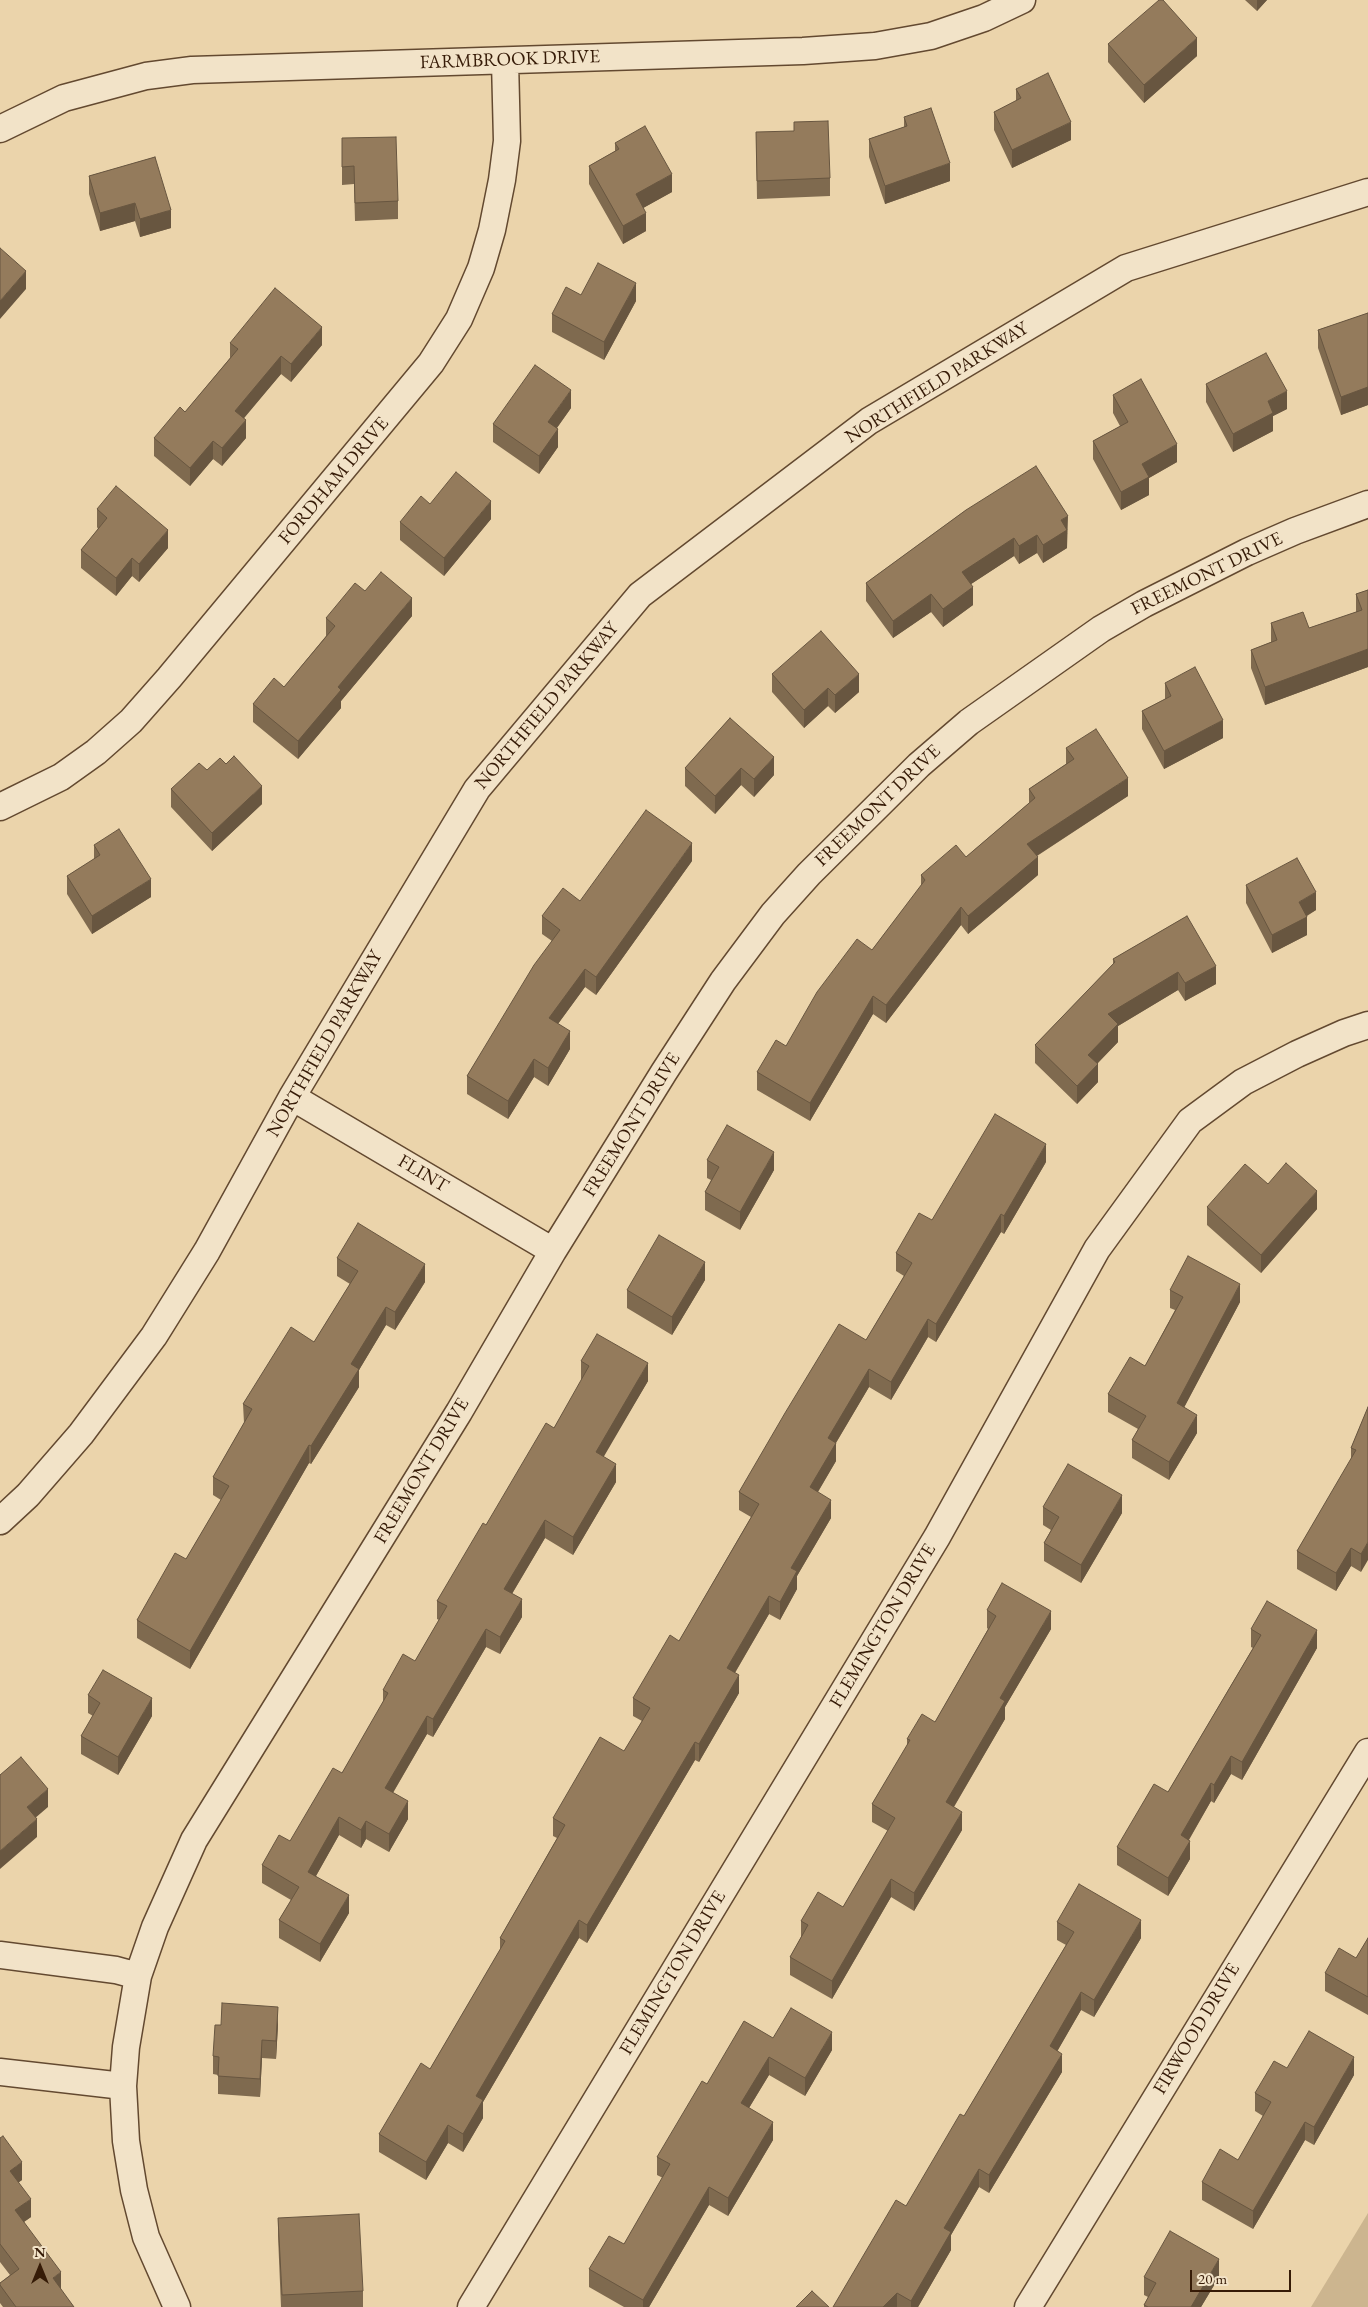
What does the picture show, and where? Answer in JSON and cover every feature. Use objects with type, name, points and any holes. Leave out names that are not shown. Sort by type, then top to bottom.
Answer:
[{"type":"street","name":"FARMBROOK DRIVE","points":[[0,129],[25,115],[74,95],[146,76],[192,70],[802,51],[875,46],[931,36],[984,18],[1022,0]]},
{"type":"street","name":"FORDHAM DRIVE","points":[[0,807],[61,776],[96,752],[131,721],[169,678],[431,363],[459,319],[481,268],[492,230],[502,180],[507,141],[505,61]]},
{"type":"street","name":"NORTHFIELD PARKWAY","points":[[0,1521],[28,1495],[81,1434],[154,1336],[207,1251],[292,1097],[477,789],[640,595],[869,421],[1126,268],[1368,192]]},
{"type":"street","name":"FREEMONT DRIVE","points":[[177,2307],[146,2237],[134,2190],[126,2141],[123,2086],[126,2047],[138,1976],[158,1918],[194,1840],[454,1420],[553,1251],[664,1072],[728,974],[774,914],[809,874],[918,765],[969,722],[1100,629],[1144,604],[1247,552],[1295,531],[1368,504]]},
{"type":"street","name":"FLEMINGTON DRIVE","points":[[470,2307],[932,1545],[1097,1250],[1190,1121],[1243,1082],[1297,1054],[1344,1033],[1368,1025]]},
{"type":"street","name":"FLINT","points":[[292,1097],[553,1251]]},
{"type":"street","name":"FIRWOOD DRIVE","points":[[1028,2307],[1368,1752]]},
{"type":"street","points":[[0,1955],[116,1970],[138,1976]]},
{"type":"street","points":[[0,2072],[123,2086]]},
{"type":"shaded area","points":[[1368,2213],[1368,2307],[1311,2307]]},
{"type":"building","points":[[1159,0],[1163,0],[1197,38],[1144,85],[1108,44]]},
{"type":"building","points":[[1048,73],[1071,122],[1012,150],[994,112],[1021,98],[1016,89]]},
{"type":"building","points":[[931,108],[950,163],[885,186],[869,139],[907,126],[904,117]]},
{"type":"building","points":[[828,121],[830,178],[757,181],[756,132],[794,131],[794,122]]},
{"type":"building","points":[[645,126],[672,174],[636,194],[646,213],[623,226],[589,166],[619,149],[615,143]]},
{"type":"building","points":[[396,137],[398,201],[355,203],[354,166],[342,167],[342,138]]},
{"type":"building","points":[[155,157],[171,210],[140,219],[135,203],[100,213],[89,176]]},
{"type":"building","points":[[0,248],[26,271],[0,301]]},
{"type":"building","points":[[598,263],[636,283],[604,342],[552,314],[566,287],[581,295]]},
{"type":"building","points":[[275,288],[322,327],[291,364],[281,356],[235,411],[246,420],[222,448],[213,441],[190,468],[154,438],[180,407],[185,412],[238,349],[230,343]]},
{"type":"building","points":[[1368,313],[1368,387],[1341,397],[1318,330]]},
{"type":"building","points":[[1266,353],[1287,391],[1268,401],[1273,413],[1233,434],[1206,384]]},
{"type":"building","points":[[535,365],[571,390],[548,422],[558,429],[539,456],[493,424]]},
{"type":"building","points":[[1141,379],[1177,444],[1142,464],[1149,477],[1121,492],[1093,441],[1128,422],[1113,395]]},
{"type":"building","points":[[1036,466],[1068,516],[1061,520],[1067,530],[1043,545],[1037,535],[1019,546],[1014,538],[962,572],[973,587],[943,609],[931,594],[893,621],[866,583],[966,510]]},
{"type":"building","points":[[456,472],[491,501],[444,558],[400,522],[421,496],[430,504]]},
{"type":"building","points":[[116,486],[168,530],[139,564],[132,558],[116,578],[81,550],[107,518],[97,509]]},
{"type":"building","points":[[381,572],[412,598],[338,687],[341,690],[298,741],[253,704],[274,678],[284,687],[335,626],[326,618],[355,583],[365,591]]},
{"type":"building","points":[[1368,590],[1368,649],[1265,687],[1251,650],[1277,640],[1271,623],[1303,612],[1309,628],[1362,610],[1356,594]]},
{"type":"building","points":[[821,631],[859,674],[835,695],[828,688],[804,710],[772,674]]},
{"type":"building","points":[[1195,667],[1223,720],[1164,751],[1142,711],[1171,696],[1165,683]]},
{"type":"building","points":[[730,718],[774,757],[754,779],[741,768],[715,796],[685,768]]},
{"type":"building","points":[[1096,729],[1128,778],[1027,844],[1038,857],[968,916],[961,907],[886,1005],[873,996],[810,1103],[757,1072],[776,1040],[786,1046],[817,992],[857,939],[872,950],[925,880],[921,875],[956,845],[966,857],[1035,798],[1029,789],[1074,759],[1066,748]]},
{"type":"building","points":[[234,756],[262,786],[212,833],[171,789],[199,763],[207,770],[220,758],[226,764]]},
{"type":"building","points":[[646,810],[692,843],[596,977],[585,969],[549,1018],[570,1031],[548,1068],[534,1059],[508,1101],[467,1076],[534,965],[560,930],[542,916],[563,888],[580,901]]},
{"type":"building","points":[[119,829],[151,879],[92,916],[67,876],[100,855],[94,845]]},
{"type":"building","points":[[1297,858],[1316,892],[1299,902],[1307,917],[1272,935],[1246,885]]},
{"type":"building","points":[[1187,916],[1216,966],[1185,983],[1178,972],[1108,1014],[1118,1024],[1088,1055],[1098,1064],[1077,1086],[1035,1045],[1115,962],[1113,959]]},
{"type":"building","points":[[995,1114],[1046,1144],[1004,1216],[1001,1214],[936,1324],[928,1319],[891,1382],[869,1369],[828,1438],[836,1443],[810,1487],[831,1500],[791,1568],[797,1571],[780,1602],[769,1596],[727,1668],[739,1675],[699,1744],[695,1742],[587,1925],[579,1920],[476,2096],[483,2100],[463,2134],[448,2125],[426,2162],[379,2134],[421,2063],[430,2069],[505,1941],[500,1938],[565,1825],[553,1818],[600,1737],[624,1751],[650,1708],[633,1698],[670,1635],[679,1641],[759,1504],[739,1492],[785,1413],[839,1324],[866,1340],[912,1263],[896,1253],[919,1213],[932,1220]]},
{"type":"building","points":[[727,1125],[774,1152],[740,1212],[705,1192],[719,1167],[707,1160]]},
{"type":"building","points":[[1286,1163],[1317,1191],[1261,1255],[1207,1207],[1245,1164],[1268,1184]]},
{"type":"building","points":[[358,1223],[425,1264],[395,1312],[386,1307],[351,1364],[359,1369],[311,1446],[309,1445],[190,1651],[137,1620],[175,1553],[186,1559],[229,1486],[213,1477],[252,1409],[243,1404],[291,1327],[314,1342],[358,1271],[337,1258]]},
{"type":"building","points":[[659,1235],[705,1262],[672,1317],[627,1290]]},
{"type":"building","points":[[1188,1256],[1240,1284],[1177,1403],[1197,1415],[1169,1462],[1132,1440],[1146,1416],[1108,1394],[1130,1357],[1145,1366],[1183,1297],[1170,1290]]},
{"type":"building","points":[[597,1334],[648,1363],[596,1452],[616,1464],[573,1537],[545,1520],[504,1589],[522,1599],[500,1637],[486,1629],[433,1719],[427,1716],[385,1788],[408,1801],[389,1834],[366,1821],[361,1830],[339,1817],[308,1872],[349,1895],[320,1944],[279,1920],[299,1887],[262,1865],[279,1835],[290,1841],[333,1768],[342,1773],[388,1693],[383,1690],[403,1654],[415,1661],[447,1606],[437,1601],[483,1523],[486,1525],[546,1423],[554,1428],[589,1366],[581,1361]]},
{"type":"building","points":[[1368,1407],[1368,1542],[1361,1554],[1351,1548],[1336,1573],[1297,1551],[1356,1450],[1351,1448]]},
{"type":"building","points":[[1068,1464],[1122,1495],[1081,1565],[1044,1543],[1059,1517],[1043,1507]]},
{"type":"building","points":[[1002,1583],[1051,1611],[1000,1698],[1005,1701],[946,1802],[962,1812],[914,1893],[891,1879],[832,1981],[790,1957],[808,1925],[801,1921],[818,1892],[843,1907],[895,1818],[872,1804],[910,1740],[907,1739],[922,1714],[935,1722],[996,1616],[987,1610]]},
{"type":"building","points":[[1267,1601],[1317,1630],[1242,1762],[1231,1756],[1214,1785],[1211,1783],[1181,1835],[1190,1841],[1168,1878],[1117,1847],[1154,1784],[1168,1792],[1261,1635],[1251,1629]]},
{"type":"building","points":[[103,1670],[152,1698],[118,1757],[81,1736],[100,1703],[88,1695]]},
{"type":"building","points":[[21,1757],[48,1789],[27,1807],[37,1819],[0,1851],[0,1775]]},
{"type":"building","points":[[1079,1884],[1141,1920],[1094,2000],[1081,1992],[1050,2046],[1062,2054],[989,2175],[979,2169],[944,2228],[951,2232],[911,2301],[897,2293],[883,2307],[833,2307],[896,2200],[906,2206],[960,2114],[964,2116],[1074,1932],[1057,1922]]},
{"type":"building","points":[[1368,1938],[1368,1997],[1325,1973],[1339,1948],[1356,1958]]},
{"type":"building","points":[[222,2003],[278,2007],[276,2041],[262,2040],[260,2079],[218,2076],[219,2057],[213,2056],[215,2025],[221,2025]]},
{"type":"building","points":[[791,2008],[832,2032],[805,2078],[769,2057],[741,2103],[773,2122],[728,2198],[709,2187],[643,2300],[589,2269],[609,2236],[624,2244],[670,2164],[657,2157],[702,2081],[707,2084],[744,2021],[773,2038]]},
{"type":"building","points":[[1309,2031],[1354,2057],[1314,2127],[1305,2122],[1253,2211],[1202,2182],[1220,2149],[1238,2160],[1271,2102],[1255,2093],[1274,2061],[1287,2068]]},
{"type":"building","points":[[3,2136],[22,2162],[10,2171],[31,2199],[15,2210],[61,2272],[53,2278],[74,2307],[16,2307],[0,2285],[0,2283],[19,2269],[0,2244],[0,2138]]},
{"type":"building","points":[[359,2214],[363,2291],[282,2295],[278,2218]]},
{"type":"building","points":[[1170,2231],[1219,2259],[1191,2307],[1148,2307],[1144,2305],[1156,2283],[1144,2277]]},
{"type":"building","points":[[812,2291],[829,2307],[796,2307]]}]
